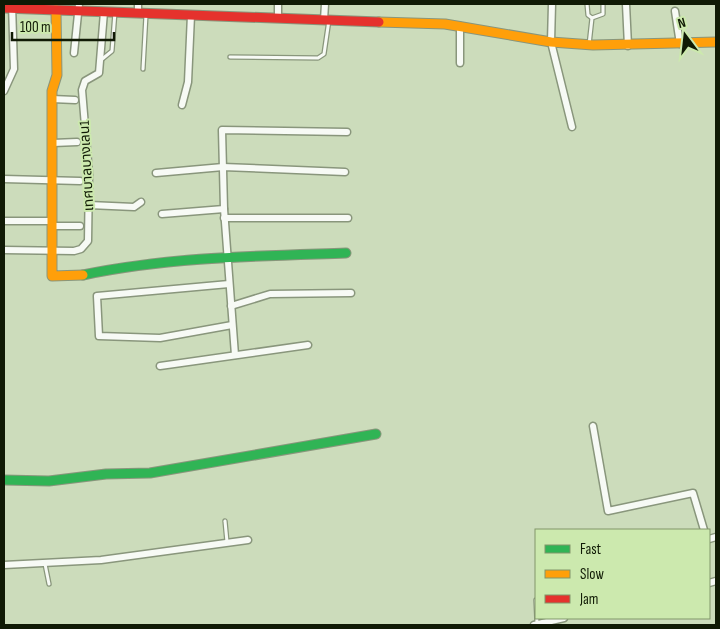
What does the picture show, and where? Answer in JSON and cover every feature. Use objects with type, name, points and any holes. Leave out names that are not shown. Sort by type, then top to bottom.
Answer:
[{"type":"street","points":[[278,4],[278,18]]},
{"type":"street","points":[[325,4],[326,20]]},
{"type":"street","points":[[552,4],[551,42],[572,127]]},
{"type":"street","points":[[626,4],[628,46]]},
{"type":"street","points":[[4,91],[14,68],[10,7],[56,10],[79,7],[104,12],[141,10],[191,15],[439,24],[551,42],[589,45],[628,46],[716,42]]},
{"type":"street","points":[[74,54],[79,7]]},
{"type":"street","points":[[56,10],[57,75],[52,100],[52,276],[83,275],[104,270],[227,257],[346,253]]},
{"type":"street","points":[[675,11],[680,44]]},
{"type":"street","name":"เทศบาลบางเลน1","points":[[4,250],[74,251],[85,246],[88,242],[89,174],[82,90],[85,81],[97,76],[104,12]]},
{"type":"street","points":[[182,105],[188,82],[191,15]]},
{"type":"street","points":[[460,26],[460,63]]},
{"type":"street","points":[[52,100],[75,100]]},
{"type":"street","points":[[235,356],[224,218],[222,130],[347,132]]},
{"type":"street","points":[[53,143],[78,142]]},
{"type":"street","points":[[156,173],[222,167],[345,172]]},
{"type":"street","points":[[4,179],[80,181]]},
{"type":"street","points":[[89,205],[134,207],[139,206],[141,202]]},
{"type":"street","points":[[162,214],[224,209]]},
{"type":"street","points":[[224,218],[348,218]]},
{"type":"street","points":[[4,221],[80,226]]},
{"type":"street","points":[[229,284],[97,296],[99,336],[160,338],[232,325]]},
{"type":"street","points":[[231,306],[270,294],[351,293]]},
{"type":"street","points":[[160,366],[308,344]]},
{"type":"street","points":[[594,426],[608,510],[693,493],[704,529]]},
{"type":"street","points":[[4,480],[49,481],[106,474],[158,472],[376,434]]},
{"type":"street","points":[[4,565],[45,564],[166,552],[248,540]]},
{"type":"street","points":[[536,624],[559,619]]},
{"type":"lane","points":[[587,4],[588,15],[592,18]]},
{"type":"lane","points":[[592,18],[603,14],[603,4]]},
{"type":"lane","points":[[141,10],[143,69]]},
{"type":"lane","points":[[100,60],[112,51],[114,12]]},
{"type":"lane","points":[[589,45],[592,18]]},
{"type":"lane","points":[[230,57],[318,58],[324,54],[326,20]]},
{"type":"lane","points":[[225,521],[227,542]]},
{"type":"lane","points":[[45,564],[49,584]]},
{"type":"traffic: fast","points":[[83,275],[148,264],[181,261],[346,253]]},
{"type":"traffic: fast","points":[[4,480],[49,481],[106,474],[150,473],[376,434]]},
{"type":"traffic: slow","points":[[56,10],[57,75],[52,91],[52,276],[83,275]]},
{"type":"traffic: slow","points":[[379,22],[445,24],[551,42],[593,45],[716,42]]},
{"type":"traffic: jam","points":[[4,8],[379,22]]}]
